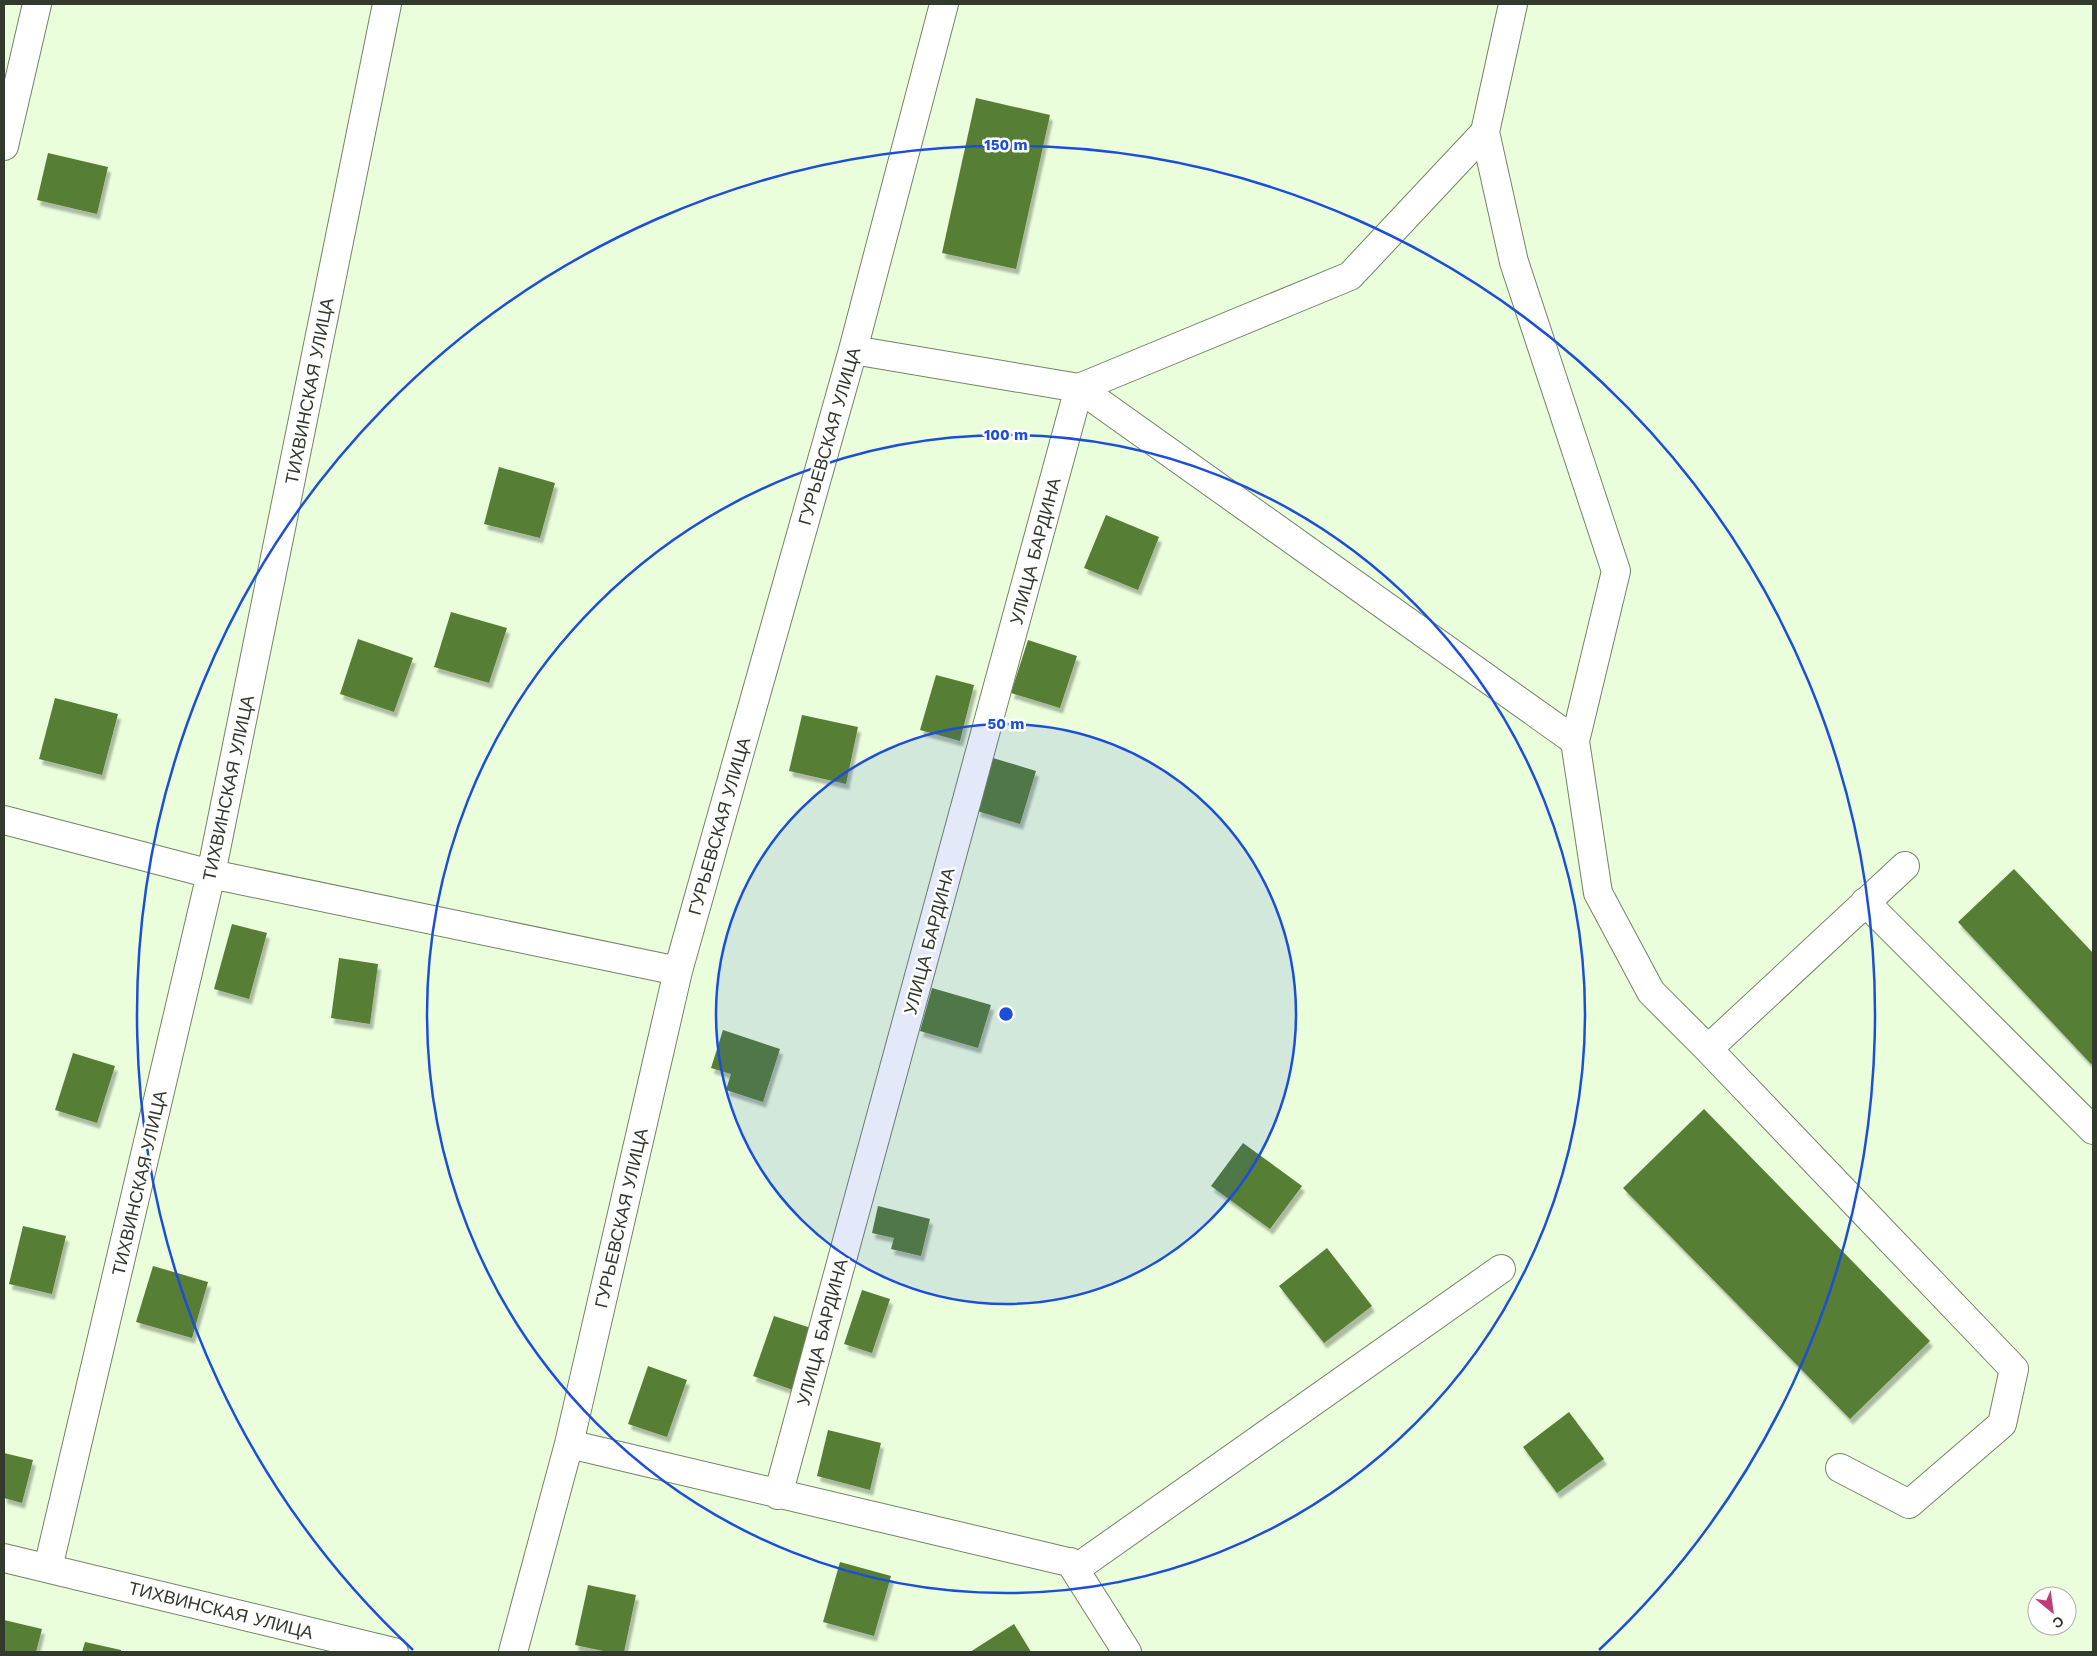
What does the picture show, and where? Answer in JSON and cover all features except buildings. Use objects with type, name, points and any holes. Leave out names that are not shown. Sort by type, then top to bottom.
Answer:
[{"type":"street","points":[[4,146],[37,4]]},
{"type":"street","name":"ТИХВИНСКАЯ УЛИЦА","points":[[48,1568],[211,874],[387,4]]},
{"type":"street","name":"ГУРЬЕВСКАЯ УЛИЦА","points":[[513,1652],[569,1444],[678,972],[853,350],[944,4]]},
{"type":"street","points":[[1513,4],[1485,132],[1514,262],[1616,571],[1575,741],[1598,893],[1651,992],[1708,1049],[2014,1369],[2002,1424],[1909,1504],[1840,1468]]},
{"type":"street","points":[[1079,388],[1350,276],[1485,132]]},
{"type":"street","points":[[853,350],[1079,388],[1575,741]]},
{"type":"street","name":"УЛИЦА БАРДИНА","points":[[778,1494],[1079,388]]},
{"type":"street","points":[[4,820],[211,874],[678,972]]},
{"type":"street","points":[[1708,1049],[1905,866]]},
{"type":"street","points":[[1865,902],[2093,1130]]},
{"type":"street","points":[[569,1444],[1081,1565],[1501,1269]]},
{"type":"street","name":"ТИХВИНСКАЯ УЛИЦА","points":[[4,1558],[394,1652]]},
{"type":"street","points":[[1070,1562],[1126,1652]]}]
